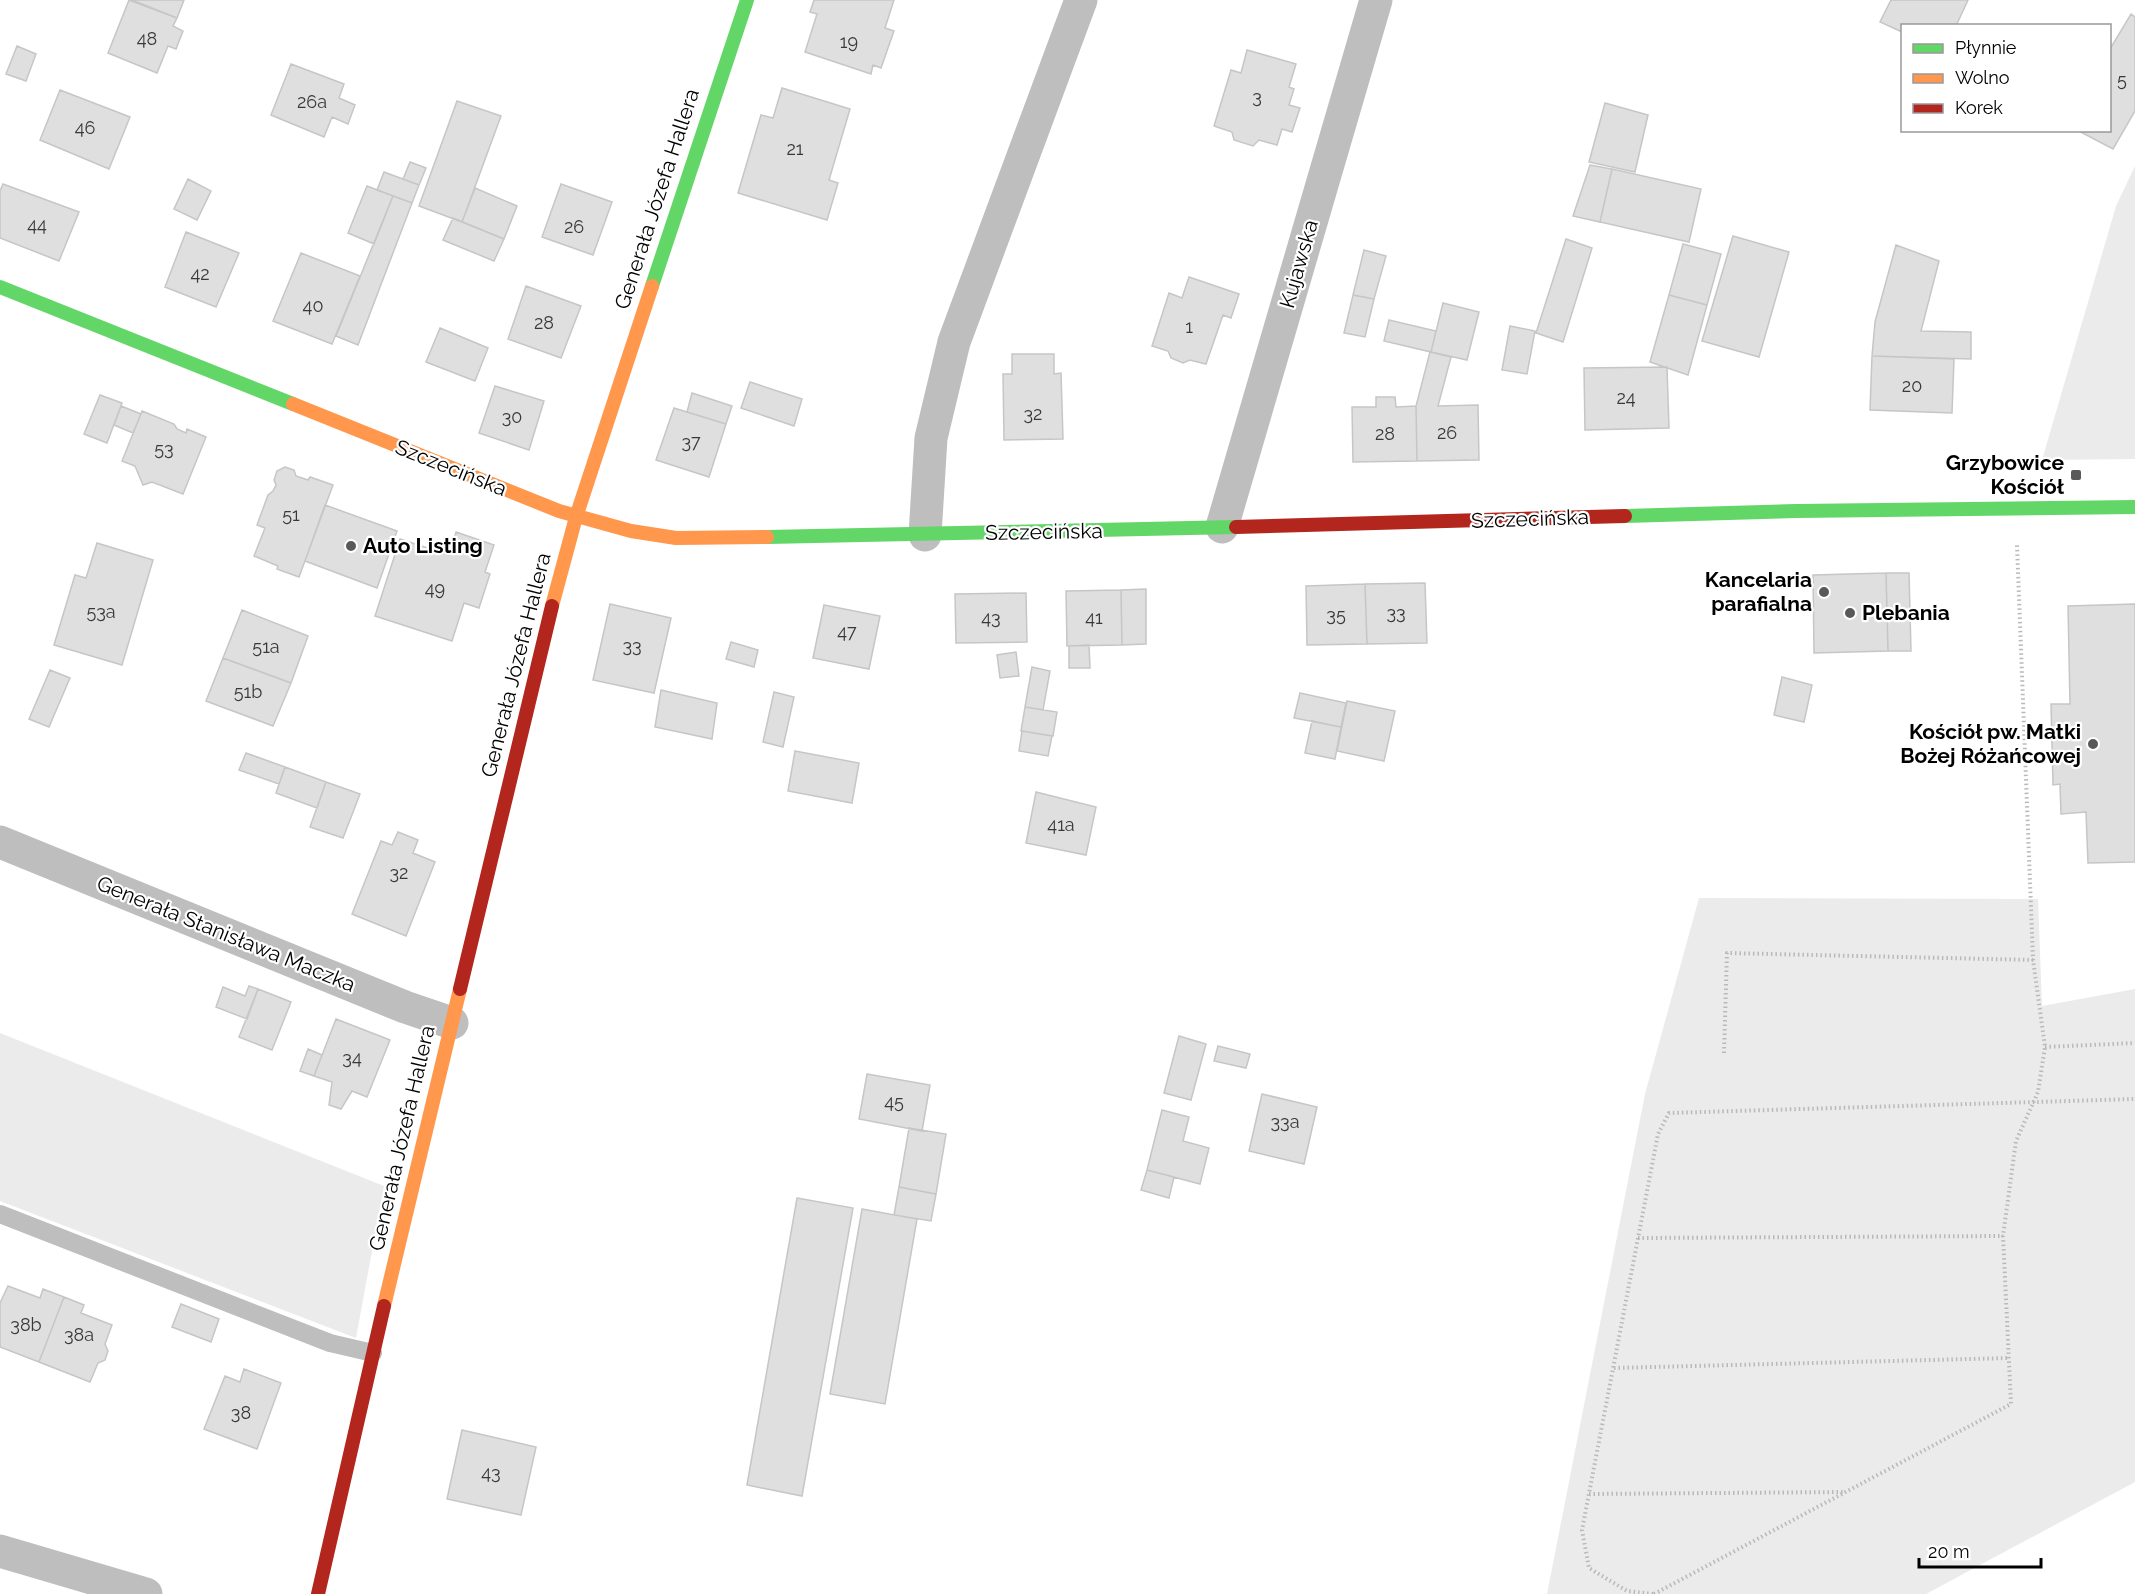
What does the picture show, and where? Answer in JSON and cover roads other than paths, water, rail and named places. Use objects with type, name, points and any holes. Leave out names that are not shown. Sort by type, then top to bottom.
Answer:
[{"type":"street","name":"Generała Józefa Hallera","points":[[318,1594],[452,1023],[576,517],[747,0]]},
{"type":"street","points":[[925,535],[931,438],[954,342],[1081,0]]},
{"type":"street","name":"Kujawska","points":[[1222,527],[1376,0]]},
{"type":"street","name":"Szczecińska","points":[[0,287],[576,517],[631,531],[676,538],[925,535],[1796,512],[2135,507]]},
{"type":"street","name":"Generała Stanisława Maczka","points":[[0,842],[394,1002],[452,1023]]},
{"type":"street","points":[[0,1551],[146,1594]]},
{"type":"lane","points":[[0,1214],[330,1343],[373,1353]]},
{"type":"place","name":"Grzybowice Kościół","points":[[2076,475]]},
{"type":"place","name":"Auto Listing","points":[[351,546]]},
{"type":"place","name":"Kancelaria parafialna","points":[[1824,592]]},
{"type":"place","name":"Plebania","points":[[1850,613]]},
{"type":"place","name":"Kościół pw. Matki Bożej Różańcowej","points":[[2093,744]]}]
